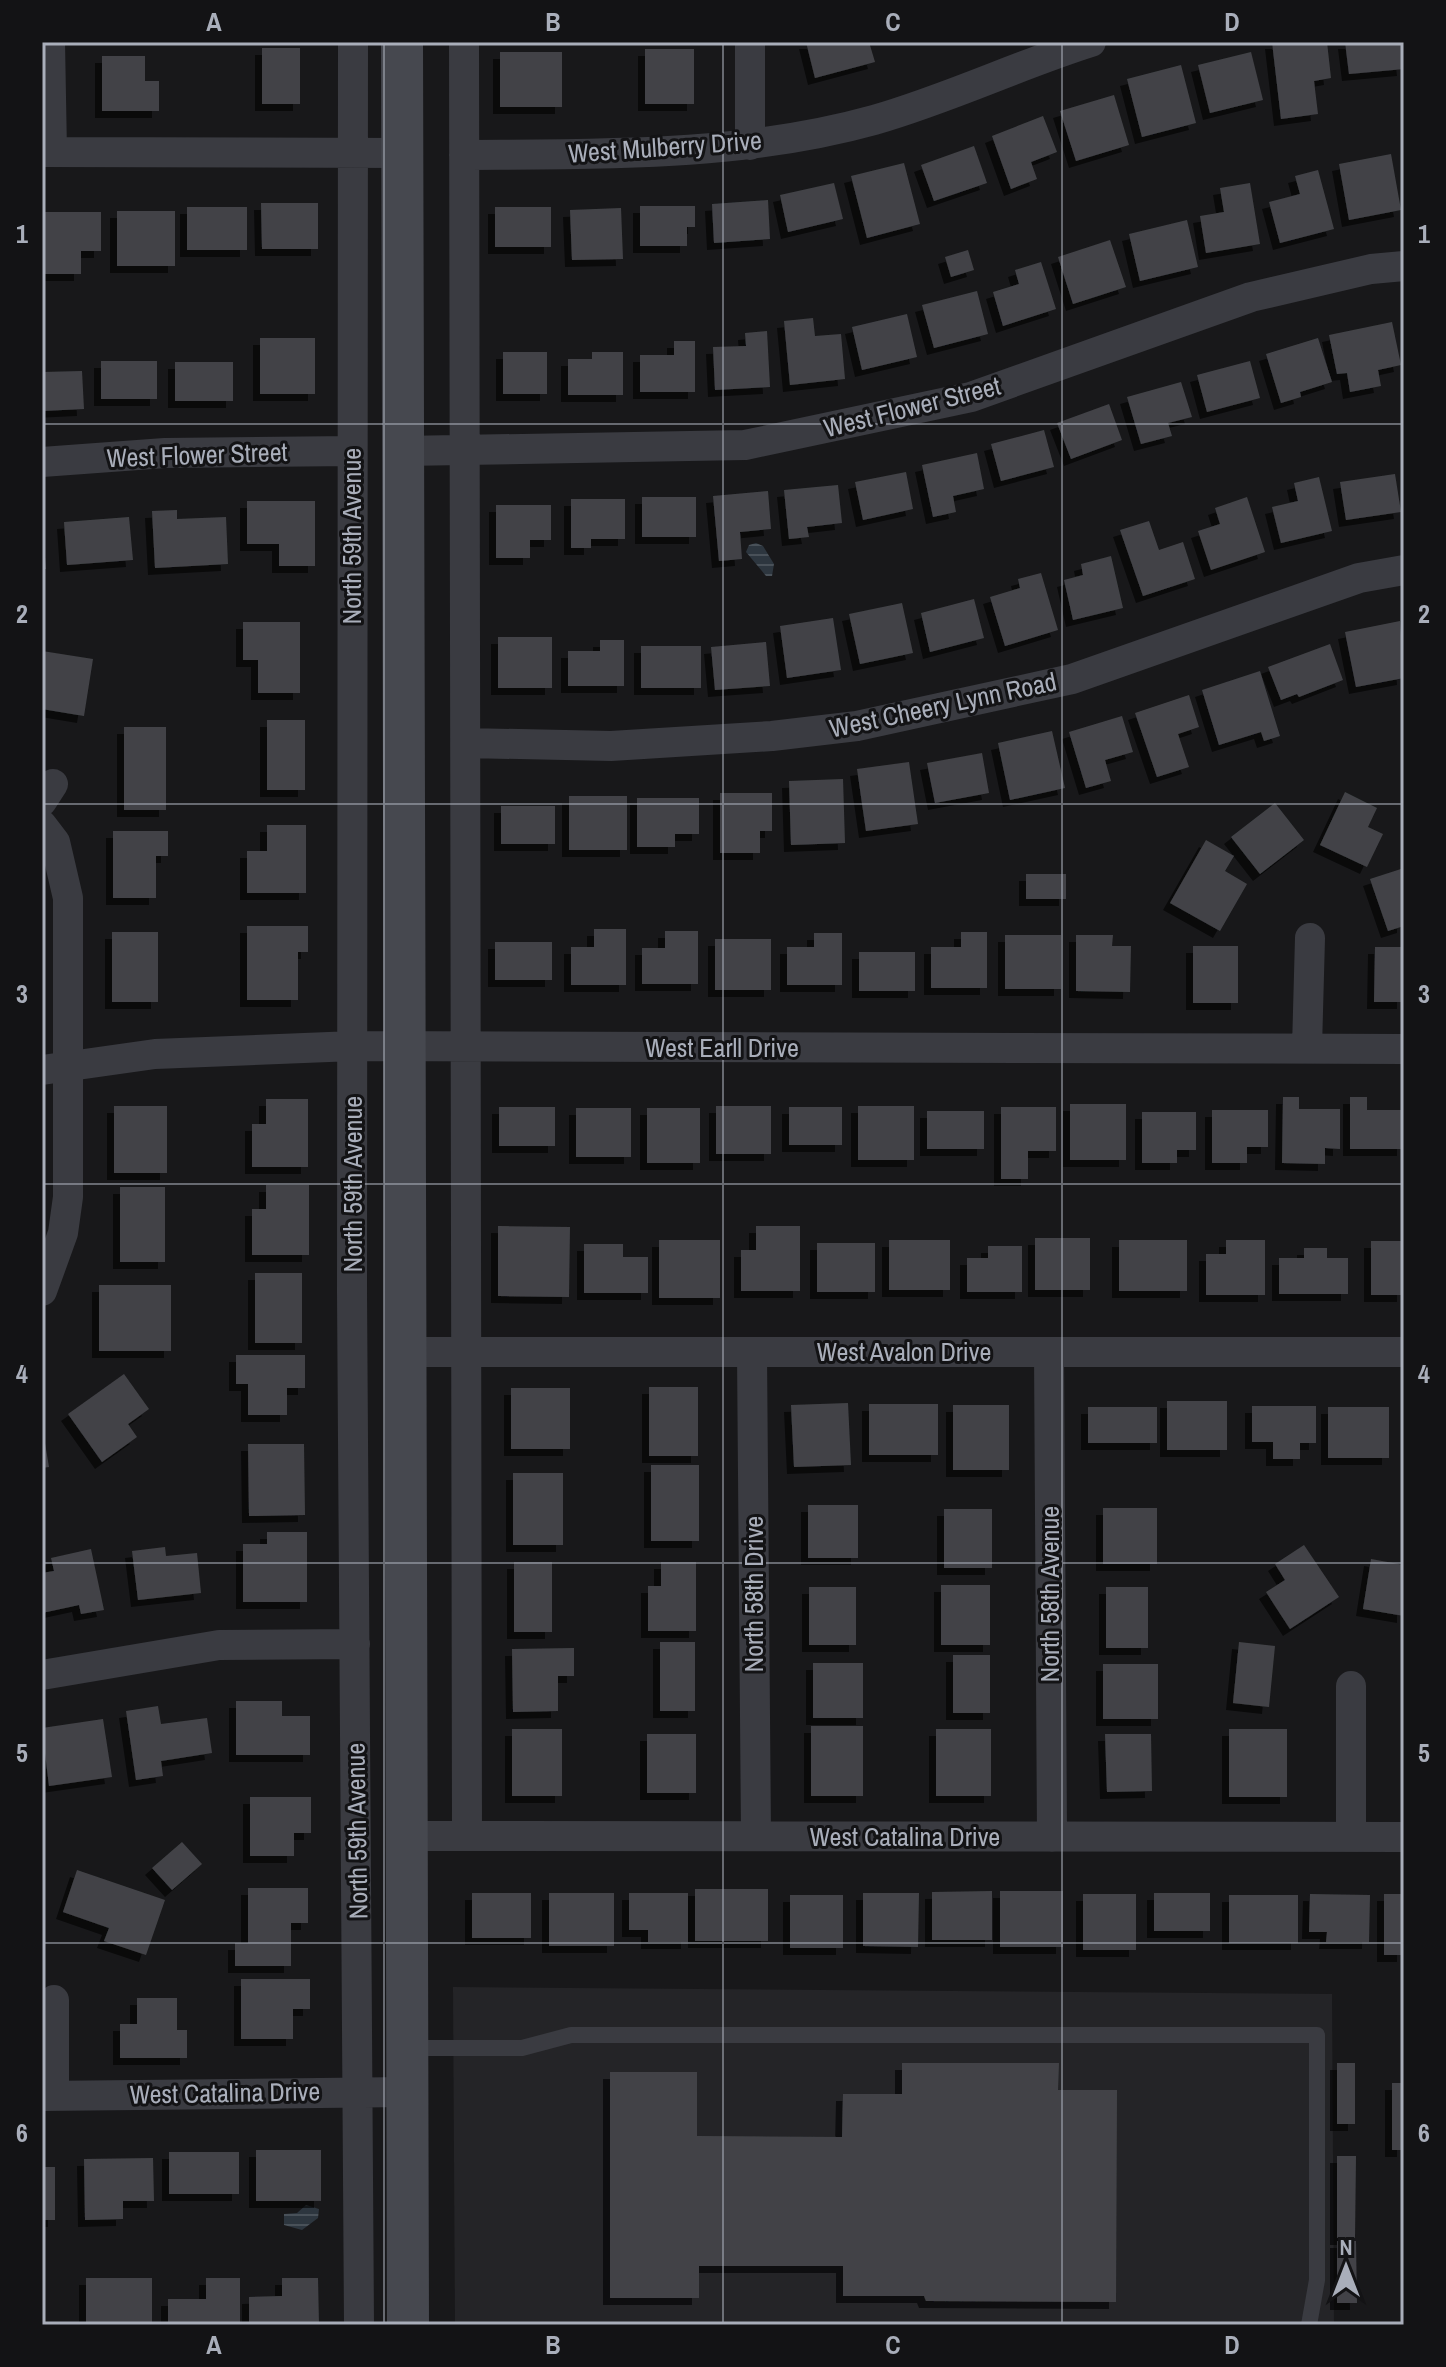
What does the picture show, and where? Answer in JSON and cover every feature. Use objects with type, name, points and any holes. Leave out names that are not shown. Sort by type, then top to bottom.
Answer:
[{"type":"main road","name":"North 59th Avenue","points":[[402,42],[408,2325]]},
{"type":"street","points":[[50,42],[47,152],[402,153]]},
{"type":"street","name":"North 59th Avenue","points":[[353,42],[359,2325]]},
{"type":"street","points":[[464,42],[467,1836]]},
{"type":"street","points":[[750,42],[750,145]]},
{"type":"street","name":"West Mulberry Drive","points":[[464,155],[590,154],[750,145],[874,120],[1091,42]]},
{"type":"street","name":"West Flower Street","points":[[403,451],[745,445],[971,397],[1251,297],[1371,269],[1404,266]]},
{"type":"street","name":"West Flower Street","points":[[42,462],[165,453],[352,451]]},
{"type":"street","name":"West Cheery Lynn Road","points":[[466,743],[611,746],[772,736],[857,726],[1072,679],[1359,578],[1404,570]]},
{"type":"street","points":[[42,825],[55,842],[68,898],[54,1068],[68,1197],[63,1233],[42,1291]]},
{"type":"street","points":[[1307,1048],[1310,938]]},
{"type":"street","name":"West Earll Drive","points":[[54,1068],[155,1054],[354,1046],[466,1049],[1404,1049]]},
{"type":"street","name":"West Avalon Drive","points":[[404,1352],[1404,1352]]},
{"type":"street","name":"North 58th Avenue","points":[[1049,1352],[1052,1837]]},
{"type":"street","name":"North 58th Drive","points":[[752,1353],[756,1836]]},
{"type":"street","points":[[42,1675],[219,1645],[355,1644]]},
{"type":"street","points":[[1351,1686],[1351,1837]]},
{"type":"street","name":"West Catalina Drive","points":[[406,1836],[1404,1837]]},
{"type":"street","points":[[48,2096],[54,2000]]},
{"type":"street","name":"West Catalina Drive","points":[[48,2096],[407,2092]]},
{"type":"lane","points":[[407,2048],[522,2048],[571,2035],[1317,2035],[1317,2280],[1309,2325]]},
{"type":"shaded area","points":[[756,543],[763,546],[774,564],[772,576],[766,576],[746,552],[749,545]]},
{"type":"shaded area","points":[[453,1987],[1332,1994],[1334,2325],[455,2325]]},
{"type":"shaded area","points":[[306,2205],[319,2209],[318,2218],[302,2230],[284,2225],[284,2214],[297,2213]]},
{"type":"building","points":[[806,42],[869,42],[875,62],[815,78]]},
{"type":"building","points":[[1272,42],[1327,42],[1331,78],[1314,81],[1318,114],[1281,119]]},
{"type":"building","points":[[1345,42],[1401,42],[1404,69],[1349,74]]},
{"type":"building","points":[[262,48],[300,48],[300,104],[262,104]]},
{"type":"building","points":[[645,49],[694,49],[694,104],[645,104]]},
{"type":"building","points":[[500,52],[562,52],[562,107],[500,107]]},
{"type":"building","points":[[1251,52],[1263,100],[1210,113],[1198,65]]},
{"type":"building","points":[[102,56],[145,56],[145,81],[159,81],[159,111],[102,111]]},
{"type":"building","points":[[1181,65],[1196,123],[1142,137],[1127,79]]},
{"type":"building","points":[[1114,95],[1129,145],[1076,161],[1060,111]]},
{"type":"building","points":[[1043,116],[1057,152],[1031,162],[1037,179],[1011,189],[992,136]]},
{"type":"building","points":[[974,146],[987,183],[934,201],[921,165]]},
{"type":"building","points":[[1391,154],[1401,210],[1349,220],[1339,164]]},
{"type":"building","points":[[904,163],[920,224],[867,238],[851,176]]},
{"type":"building","points":[[1318,170],[1334,229],[1280,243],[1269,202],[1300,194],[1295,176]]},
{"type":"building","points":[[834,183],[843,219],[788,232],[780,195]]},
{"type":"building","points":[[1250,183],[1260,244],[1206,253],[1200,216],[1224,212],[1220,188]]},
{"type":"building","points":[[768,200],[770,239],[714,243],[712,204]]},
{"type":"building","points":[[261,203],[318,203],[318,249],[262,249]]},
{"type":"building","points":[[640,206],[695,206],[695,227],[687,227],[687,246],[640,246]]},
{"type":"building","points":[[187,207],[247,207],[247,250],[187,250]]},
{"type":"building","points":[[495,207],[551,207],[551,247],[495,247]]},
{"type":"building","points":[[621,208],[623,259],[572,260],[570,210]]},
{"type":"building","points":[[117,211],[175,211],[175,266],[117,266]]},
{"type":"building","points":[[45,212],[101,212],[101,251],[81,251],[81,274],[45,274]]},
{"type":"building","points":[[1187,220],[1198,267],[1140,281],[1129,234]]},
{"type":"building","points":[[1110,240],[1126,287],[1073,304],[1058,257]]},
{"type":"building","points":[[968,250],[974,270],[951,277],[945,257]]},
{"type":"building","points":[[1041,262],[1056,309],[1003,326],[993,292],[1019,284],[1015,270]]},
{"type":"building","points":[[977,291],[988,334],[934,348],[922,305]]},
{"type":"building","points":[[907,314],[917,357],[862,370],[852,327]]},
{"type":"building","points":[[813,318],[815,336],[841,334],[845,379],[790,385],[784,321]]},
{"type":"building","points":[[1392,322],[1401,365],[1378,370],[1381,386],[1350,392],[1347,373],[1337,374],[1329,335]]},
{"type":"building","points":[[767,331],[770,387],[715,390],[713,347],[746,346],[745,333]]},
{"type":"building","points":[[260,338],[315,338],[315,394],[260,394]]},
{"type":"building","points":[[1318,338],[1332,382],[1300,392],[1301,397],[1281,403],[1266,354]]},
{"type":"building","points":[[674,341],[695,341],[695,392],[640,392],[640,355],[674,355]]},
{"type":"building","points":[[503,352],[547,352],[547,394],[503,394]]},
{"type":"building","points":[[592,352],[623,352],[623,395],[568,395],[568,359],[592,359]]},
{"type":"building","points":[[101,361],[157,361],[157,399],[101,399]]},
{"type":"building","points":[[1250,361],[1260,398],[1207,412],[1197,375]]},
{"type":"building","points":[[175,362],[233,362],[233,401],[175,401]]},
{"type":"building","points":[[82,371],[84,409],[42,411],[42,372]]},
{"type":"building","points":[[1181,382],[1192,417],[1168,423],[1172,436],[1141,444],[1127,397]]},
{"type":"building","points":[[1109,404],[1122,440],[1071,459],[1057,423]]},
{"type":"building","points":[[1044,430],[1054,467],[1001,481],[991,444]]},
{"type":"building","points":[[977,453],[984,489],[953,496],[956,512],[933,517],[922,465]]},
{"type":"building","points":[[906,472],[913,509],[863,520],[855,482]]},
{"type":"building","points":[[1395,474],[1401,512],[1346,520],[1340,482]]},
{"type":"building","points":[[1319,477],[1332,531],[1281,543],[1272,507],[1298,501],[1294,483]]},
{"type":"building","points":[[838,485],[842,523],[807,527],[809,537],[789,539],[784,490]]},
{"type":"building","points":[[768,491],[771,529],[740,532],[742,559],[719,561],[713,496]]},
{"type":"building","points":[[642,497],[696,497],[696,537],[642,537]]},
{"type":"building","points":[[1247,497],[1265,552],[1211,570],[1198,531],[1220,524],[1215,508]]},
{"type":"building","points":[[571,499],[625,499],[625,539],[591,539],[591,548],[571,548]]},
{"type":"building","points":[[247,501],[315,501],[315,566],[279,566],[279,544],[247,544]]},
{"type":"building","points":[[496,505],[551,505],[551,540],[530,540],[530,558],[496,558]]},
{"type":"building","points":[[177,510],[177,519],[226,517],[228,564],[155,568],[152,511]]},
{"type":"building","points":[[129,517],[133,560],[67,565],[64,522]]},
{"type":"building","points":[[1149,521],[1159,550],[1183,542],[1195,579],[1143,596],[1120,530]]},
{"type":"building","points":[[44,545],[46,569],[42,569]]},
{"type":"building","points":[[1111,556],[1123,608],[1073,620],[1064,580],[1083,575],[1081,564]]},
{"type":"building","points":[[1041,573],[1058,630],[1005,646],[990,597],[1020,588],[1018,579]]},
{"type":"building","points":[[974,599],[984,638],[930,652],[921,613]]},
{"type":"building","points":[[902,603],[913,653],[860,664],[849,614]]},
{"type":"building","points":[[833,618],[841,670],[787,678],[780,626]]},
{"type":"building","points":[[1400,621],[1404,678],[1356,687],[1345,632]]},
{"type":"building","points":[[243,622],[300,622],[300,693],[258,693],[258,660],[243,660]]},
{"type":"building","points":[[498,637],[552,637],[552,688],[498,688]]},
{"type":"building","points":[[600,640],[624,640],[624,686],[568,686],[568,651],[600,651]]},
{"type":"building","points":[[766,642],[770,686],[715,690],[711,647]]},
{"type":"building","points":[[1330,644],[1343,680],[1299,697],[1297,694],[1281,700],[1268,667]]},
{"type":"building","points":[[641,646],[701,646],[701,688],[641,688]]},
{"type":"building","points":[[42,651],[93,659],[84,716],[42,709]]},
{"type":"building","points":[[1260,671],[1280,736],[1264,741],[1261,732],[1219,745],[1202,690]]},
{"type":"building","points":[[1189,695],[1199,727],[1178,734],[1189,767],[1157,777],[1135,713]]},
{"type":"building","points":[[1122,716],[1133,752],[1105,760],[1111,781],[1086,788],[1069,732]]},
{"type":"building","points":[[267,720],[305,720],[305,790],[267,790]]},
{"type":"building","points":[[124,727],[166,727],[166,810],[124,810]]},
{"type":"building","points":[[1052,731],[1065,788],[1010,800],[998,743]]},
{"type":"building","points":[[982,753],[989,793],[935,803],[927,763]]},
{"type":"building","points":[[909,762],[918,824],[866,831],[857,769]]},
{"type":"building","points":[[843,779],[845,843],[791,845],[789,781]]},
{"type":"building","points":[[1345,792],[1377,808],[1368,827],[1383,834],[1367,867],[1320,845]]},
{"type":"building","points":[[720,793],[772,793],[772,831],[760,831],[760,853],[720,853]]},
{"type":"building","points":[[569,796],[627,796],[627,850],[569,850]]},
{"type":"building","points":[[637,798],[699,798],[699,834],[675,834],[675,847],[637,847]]},
{"type":"building","points":[[1275,803],[1304,840],[1260,874],[1231,837]]},
{"type":"building","points":[[501,806],[555,806],[555,844],[501,844]]},
{"type":"building","points":[[267,825],[306,825],[306,893],[247,893],[247,851],[267,851]]},
{"type":"building","points":[[113,831],[168,831],[168,856],[156,856],[156,898],[113,898]]},
{"type":"building","points":[[1206,840],[1234,856],[1225,871],[1247,884],[1220,931],[1170,903]]},
{"type":"building","points":[[1404,868],[1404,926],[1388,931],[1370,879]]},
{"type":"building","points":[[1026,874],[1066,874],[1066,899],[1026,899]]},
{"type":"building","points":[[247,926],[308,926],[308,952],[298,952],[298,1000],[247,1000]]},
{"type":"building","points":[[594,929],[626,929],[626,985],[571,985],[571,947],[594,947]]},
{"type":"building","points":[[665,931],[698,931],[698,984],[642,984],[642,948],[665,948]]},
{"type":"building","points":[[112,932],[158,932],[158,1002],[112,1002]]},
{"type":"building","points":[[961,932],[987,932],[987,988],[931,988],[931,947],[961,947]]},
{"type":"building","points":[[814,933],[842,933],[842,985],[787,985],[787,947],[814,947]]},
{"type":"building","points":[[1005,935],[1061,935],[1061,989],[1005,989]]},
{"type":"building","points":[[1076,935],[1113,935],[1112,946],[1131,946],[1130,992],[1076,991]]},
{"type":"building","points":[[715,939],[771,939],[771,990],[715,990]]},
{"type":"building","points":[[495,942],[552,942],[552,980],[495,980]]},
{"type":"building","points":[[1193,946],[1238,946],[1238,1003],[1193,1003]]},
{"type":"building","points":[[1375,947],[1404,947],[1404,1002],[1374,1002]]},
{"type":"building","points":[[859,952],[915,952],[915,991],[859,991]]},
{"type":"building","points":[[1283,1097],[1299,1097],[1299,1109],[1340,1109],[1340,1149],[1325,1148],[1325,1164],[1282,1163]]},
{"type":"building","points":[[1350,1097],[1367,1097],[1367,1110],[1404,1110],[1404,1149],[1350,1149]]},
{"type":"building","points":[[266,1099],[308,1099],[308,1167],[252,1167],[252,1124],[266,1124]]},
{"type":"building","points":[[1070,1104],[1126,1104],[1126,1160],[1070,1160]]},
{"type":"building","points":[[114,1106],[167,1106],[167,1173],[114,1173]]},
{"type":"building","points":[[716,1106],[771,1106],[771,1154],[716,1154]]},
{"type":"building","points":[[858,1106],[914,1106],[914,1160],[858,1160]]},
{"type":"building","points":[[499,1107],[555,1107],[555,1146],[499,1146]]},
{"type":"building","points":[[789,1107],[842,1107],[842,1145],[789,1145]]},
{"type":"building","points":[[1001,1107],[1056,1107],[1056,1151],[1028,1151],[1028,1179],[1001,1179]]},
{"type":"building","points":[[576,1108],[631,1108],[631,1157],[576,1157]]},
{"type":"building","points":[[647,1108],[700,1108],[700,1163],[647,1163]]},
{"type":"building","points":[[1212,1110],[1268,1110],[1268,1147],[1247,1147],[1247,1163],[1212,1163]]},
{"type":"building","points":[[927,1111],[984,1111],[984,1149],[927,1149]]},
{"type":"building","points":[[1142,1112],[1196,1112],[1196,1150],[1177,1150],[1177,1163],[1142,1163]]},
{"type":"building","points":[[266,1185],[309,1185],[309,1255],[252,1255],[252,1209],[266,1209]]},
{"type":"building","points":[[120,1187],[165,1187],[165,1262],[120,1262]]},
{"type":"building","points":[[498,1226],[570,1227],[569,1297],[498,1296]]},
{"type":"building","points":[[756,1226],[800,1226],[800,1291],[741,1291],[741,1250],[756,1250]]},
{"type":"building","points":[[1035,1238],[1090,1238],[1090,1290],[1035,1290]]},
{"type":"building","points":[[659,1240],[720,1240],[720,1298],[659,1298]]},
{"type":"building","points":[[889,1240],[950,1240],[950,1290],[889,1290]]},
{"type":"building","points":[[1119,1240],[1187,1240],[1187,1291],[1119,1291]]},
{"type":"building","points":[[1226,1240],[1265,1240],[1265,1295],[1206,1295],[1206,1254],[1226,1254]]},
{"type":"building","points":[[1371,1241],[1404,1241],[1404,1295],[1371,1295]]},
{"type":"building","points":[[817,1243],[875,1243],[875,1292],[817,1292]]},
{"type":"building","points":[[584,1244],[623,1244],[623,1257],[648,1257],[648,1293],[584,1293]]},
{"type":"building","points":[[988,1246],[1022,1246],[1022,1292],[967,1292],[967,1258],[988,1258]]},
{"type":"building","points":[[1304,1248],[1327,1248],[1327,1258],[1348,1258],[1348,1294],[1279,1294],[1279,1258],[1304,1258]]},
{"type":"building","points":[[255,1273],[302,1273],[302,1343],[255,1343]]},
{"type":"building","points":[[99,1285],[171,1285],[171,1351],[99,1351]]},
{"type":"building","points":[[236,1355],[305,1355],[305,1388],[287,1388],[287,1415],[248,1415],[248,1384],[236,1384]]},
{"type":"building","points":[[124,1374],[149,1409],[128,1424],[137,1437],[102,1462],[68,1414]]},
{"type":"building","points":[[649,1387],[698,1387],[698,1456],[649,1456]]},
{"type":"building","points":[[511,1388],[570,1388],[570,1449],[511,1449]]},
{"type":"building","points":[[1167,1401],[1227,1401],[1227,1450],[1167,1450]]},
{"type":"building","points":[[848,1403],[851,1465],[794,1467],[791,1405]]},
{"type":"building","points":[[869,1404],[938,1404],[938,1455],[869,1455]]},
{"type":"building","points":[[953,1405],[1009,1405],[1009,1470],[953,1470]]},
{"type":"building","points":[[1252,1406],[1316,1406],[1316,1443],[1300,1443],[1300,1459],[1273,1459],[1273,1442],[1252,1442]]},
{"type":"building","points":[[1088,1407],[1157,1407],[1157,1443],[1088,1443]]},
{"type":"building","points":[[1328,1407],[1389,1407],[1389,1458],[1328,1458]]},
{"type":"building","points":[[42,1425],[49,1467],[42,1468]]},
{"type":"building","points":[[248,1444],[304,1444],[305,1515],[249,1516]]},
{"type":"building","points":[[651,1465],[699,1465],[699,1541],[651,1541]]},
{"type":"building","points":[[513,1473],[563,1473],[563,1545],[513,1545]]},
{"type":"building","points":[[808,1505],[858,1505],[858,1558],[808,1558]]},
{"type":"building","points":[[1103,1508],[1157,1508],[1157,1564],[1103,1564]]},
{"type":"building","points":[[944,1509],[992,1509],[992,1568],[944,1568]]},
{"type":"building","points":[[267,1532],[307,1532],[307,1602],[243,1602],[243,1544],[267,1544]]},
{"type":"building","points":[[1304,1545],[1339,1597],[1290,1629],[1266,1592],[1285,1580],[1275,1564]]},
{"type":"building","points":[[165,1547],[166,1556],[197,1553],[201,1593],[138,1600],[132,1551]]},
{"type":"building","points":[[91,1549],[104,1610],[81,1614],[79,1605],[42,1613],[42,1573],[54,1571],[51,1558]]},
{"type":"building","points":[[1371,1559],[1404,1565],[1404,1616],[1363,1609]]},
{"type":"building","points":[[514,1562],[552,1562],[552,1632],[514,1632]]},
{"type":"building","points":[[661,1562],[696,1562],[696,1631],[648,1631],[648,1586],[661,1586]]},
{"type":"building","points":[[941,1585],[990,1585],[990,1645],[941,1645]]},
{"type":"building","points":[[809,1587],[856,1587],[856,1645],[809,1645]]},
{"type":"building","points":[[1106,1587],[1148,1587],[1148,1648],[1106,1648]]},
{"type":"building","points":[[660,1642],[695,1642],[695,1711],[660,1711]]},
{"type":"building","points":[[1239,1642],[1275,1646],[1269,1707],[1233,1703]]},
{"type":"building","points":[[574,1648],[574,1676],[558,1676],[558,1711],[513,1712],[512,1649]]},
{"type":"building","points":[[953,1655],[990,1655],[990,1713],[953,1713]]},
{"type":"building","points":[[813,1663],[863,1663],[863,1718],[813,1718]]},
{"type":"building","points":[[1103,1664],[1158,1664],[1158,1719],[1103,1719]]},
{"type":"building","points":[[236,1701],[282,1701],[282,1716],[310,1716],[310,1755],[236,1755]]},
{"type":"building","points":[[158,1706],[161,1724],[207,1718],[212,1753],[161,1761],[163,1776],[136,1780],[126,1711]]},
{"type":"building","points":[[103,1719],[112,1777],[49,1786],[42,1728]]},
{"type":"building","points":[[811,1726],[863,1726],[863,1796],[811,1796]]},
{"type":"building","points":[[512,1729],[562,1729],[562,1796],[512,1796]]},
{"type":"building","points":[[936,1729],[991,1729],[991,1796],[936,1796]]},
{"type":"building","points":[[1229,1729],[1287,1729],[1287,1797],[1229,1797]]},
{"type":"building","points":[[647,1734],[696,1734],[696,1793],[647,1793]]},
{"type":"building","points":[[1105,1734],[1151,1734],[1152,1791],[1107,1792]]},
{"type":"building","points":[[250,1797],[311,1797],[311,1833],[294,1833],[294,1856],[250,1856]]},
{"type":"building","points":[[182,1842],[202,1864],[172,1890],[152,1868]]},
{"type":"building","points":[[77,1870],[165,1900],[146,1955],[104,1941],[109,1928],[63,1912]]},
{"type":"building","points":[[248,1888],[308,1888],[308,1923],[291,1923],[291,1966],[235,1966],[235,1943],[248,1943]]},
{"type":"building","points":[[695,1889],[768,1889],[768,1941],[695,1941]]},
{"type":"building","points":[[992,1891],[992,1940],[932,1940],[932,1892]]},
{"type":"building","points":[[1000,1891],[1063,1891],[1063,1947],[1000,1947]]},
{"type":"building","points":[[472,1893],[531,1893],[531,1938],[472,1938]]},
{"type":"building","points":[[549,1893],[614,1893],[614,1946],[549,1946]]},
{"type":"building","points":[[629,1893],[688,1893],[688,1942],[648,1942],[648,1930],[629,1930]]},
{"type":"building","points":[[863,1893],[919,1893],[918,1947],[863,1946]]},
{"type":"building","points":[[1154,1893],[1210,1893],[1210,1931],[1154,1931]]},
{"type":"building","points":[[1083,1894],[1136,1894],[1136,1950],[1083,1950]]},
{"type":"building","points":[[1310,1894],[1370,1895],[1369,1942],[1326,1942],[1327,1932],[1309,1932]]},
{"type":"building","points":[[1384,1894],[1404,1894],[1404,1955],[1384,1955]]},
{"type":"building","points":[[790,1895],[843,1895],[843,1948],[790,1948]]},
{"type":"building","points":[[1229,1895],[1298,1895],[1298,1943],[1229,1943]]},
{"type":"building","points":[[241,1979],[310,1979],[310,2009],[293,2009],[293,2039],[241,2039]]},
{"type":"building","points":[[137,1998],[177,1998],[177,2030],[187,2030],[187,2058],[120,2058],[120,2024],[137,2024]]},
{"type":"building","points":[[902,2063],[1059,2063],[1058,2090],[1117,2090],[1116,2302],[926,2301],[924,2296],[843,2296],[843,2266],[699,2266],[699,2298],[610,2298],[610,2072],[697,2072],[697,2136],[842,2137],[843,2094],[902,2094]]},
{"type":"building","points":[[1337,2063],[1355,2063],[1355,2124],[1337,2124]]},
{"type":"building","points":[[1392,2083],[1404,2083],[1404,2150],[1392,2150]]},
{"type":"building","points":[[256,2150],[321,2150],[321,2201],[256,2201]]},
{"type":"building","points":[[169,2152],[239,2152],[239,2194],[169,2194]]},
{"type":"building","points":[[1337,2156],[1356,2156],[1355,2238],[1337,2238]]},
{"type":"building","points":[[153,2158],[154,2201],[123,2201],[123,2219],[85,2220],[84,2159]]},
{"type":"building","points":[[42,2167],[55,2167],[55,2220],[42,2220]]},
{"type":"building","points":[[1337,2241],[1356,2241],[1357,2303],[1337,2303]]},
{"type":"building","points":[[86,2278],[152,2278],[152,2325],[86,2325]]},
{"type":"building","points":[[206,2278],[240,2278],[240,2325],[168,2325],[168,2299],[206,2299]]},
{"type":"building","points":[[282,2278],[318,2278],[319,2325],[249,2325],[249,2297],[282,2296]]}]
